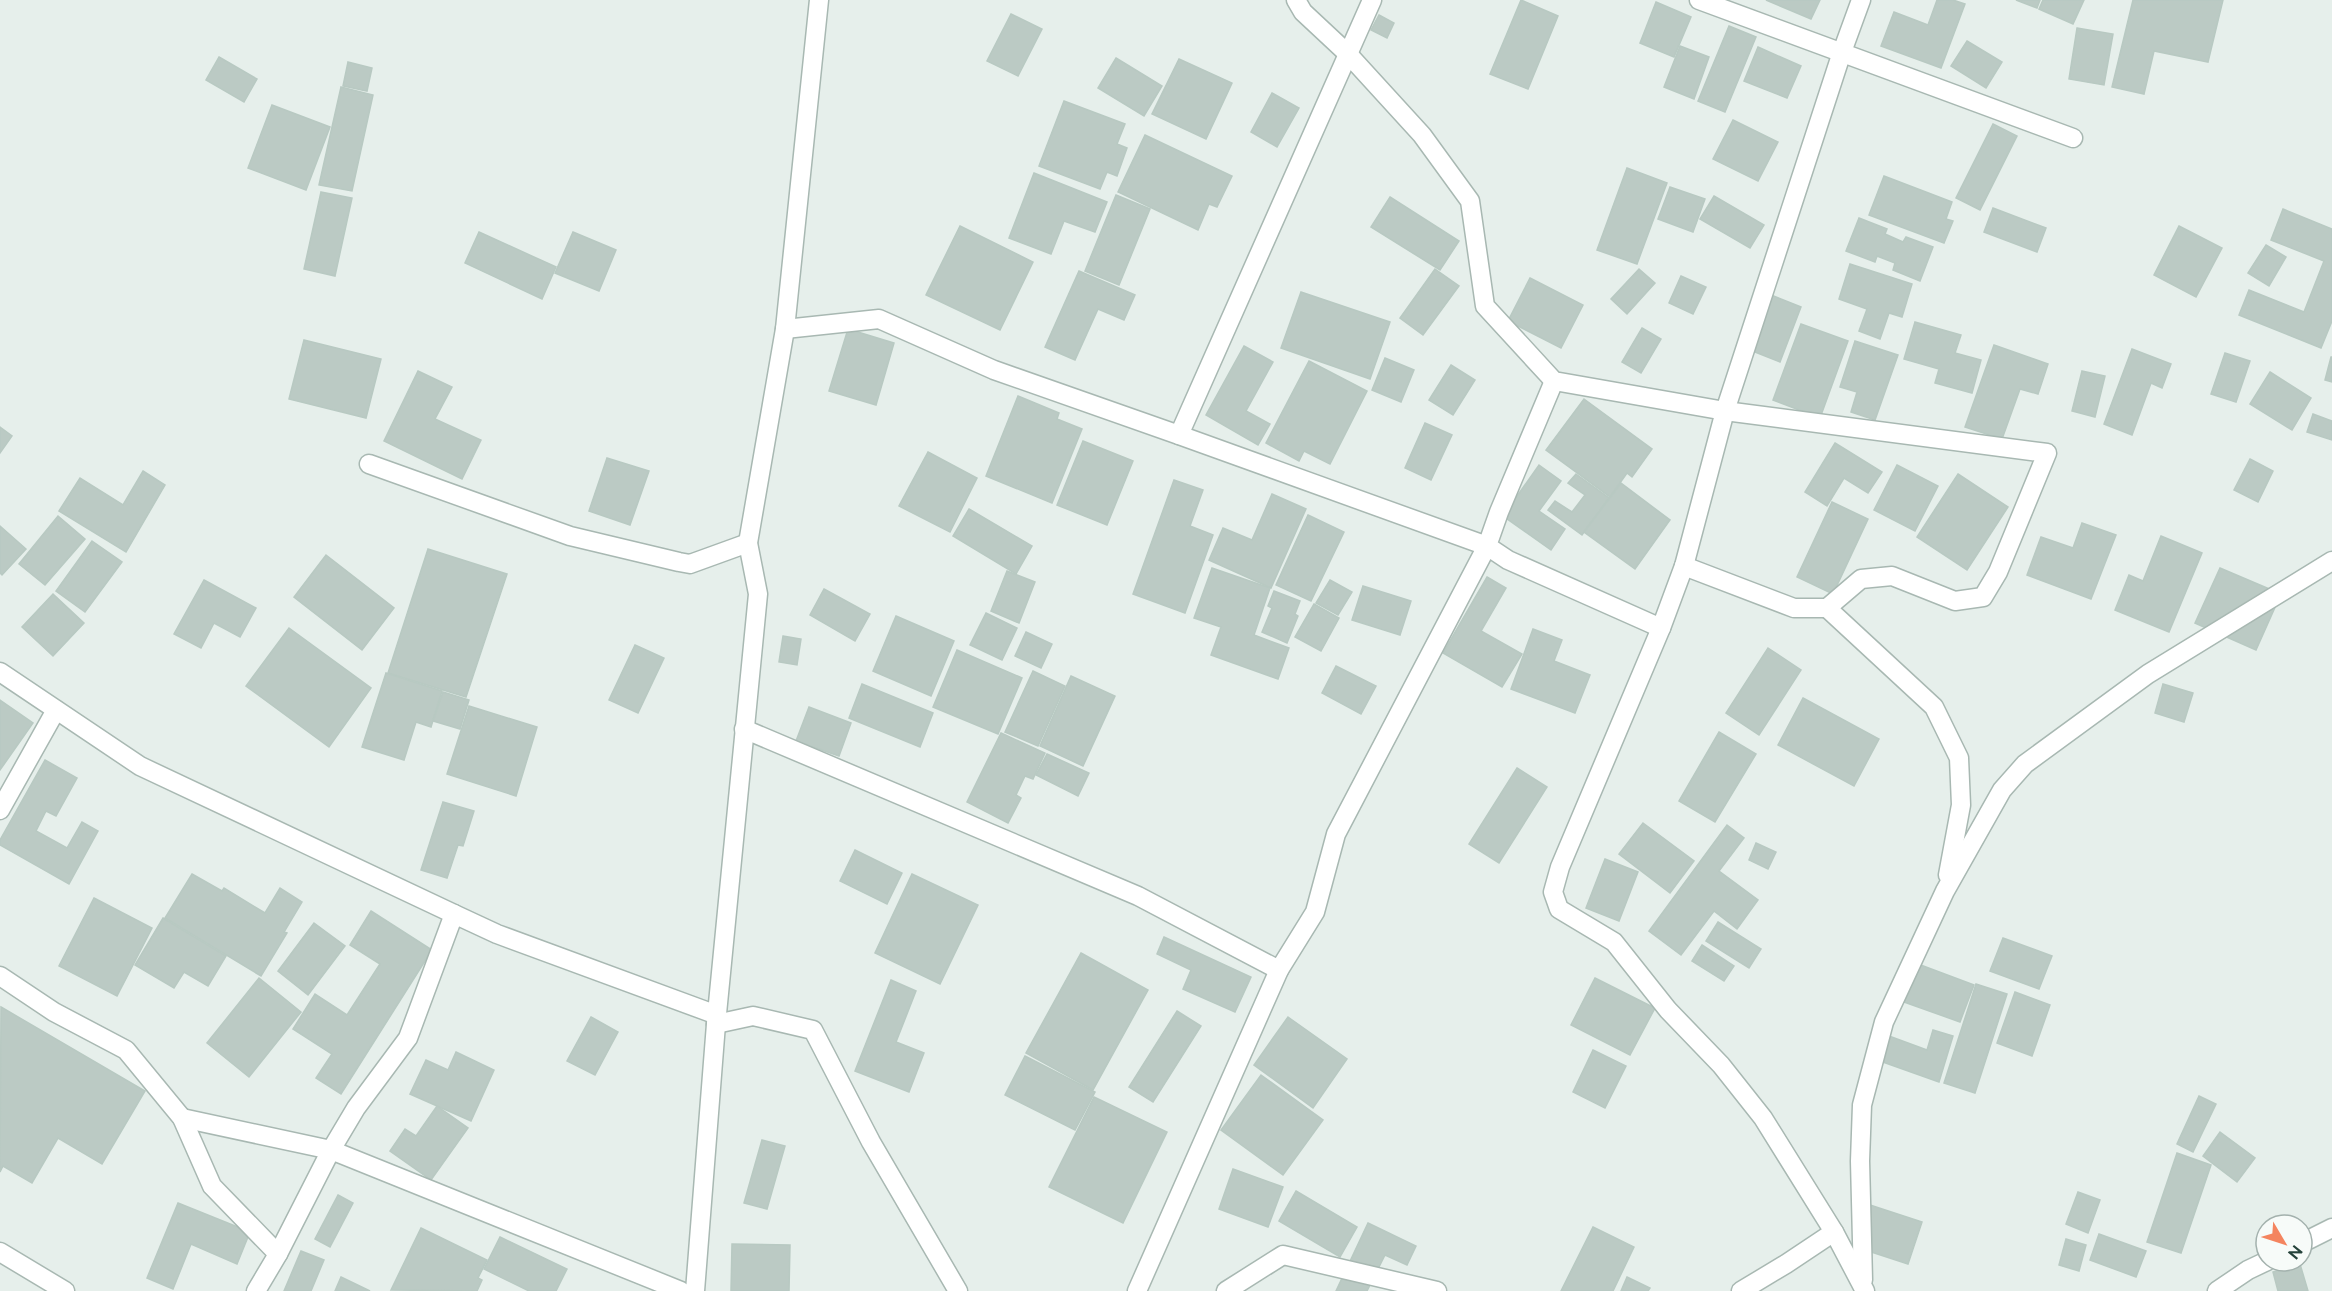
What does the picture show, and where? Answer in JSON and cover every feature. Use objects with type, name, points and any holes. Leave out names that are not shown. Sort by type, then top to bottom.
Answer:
[{"type":"street","points":[[695,1291],[716,1020],[758,594],[748,543],[785,329],[819,0]]},
{"type":"street","points":[[1296,0],[1303,12],[1348,54],[1422,135],[1470,201],[1485,306],[1554,381],[1725,411],[2047,453],[1998,572],[1983,597],[1955,602],[1892,576],[1861,579],[1827,608],[1794,608],[1684,566]]},
{"type":"street","points":[[1179,435],[1372,0]]},
{"type":"street","points":[[1699,0],[2073,138]]},
{"type":"street","points":[[1861,0],[1725,411],[1684,566],[1661,628],[1560,867],[1553,892],[1559,909],[1614,942],[1668,1010],[1721,1065],[1763,1118],[1834,1232],[1864,1288]]},
{"type":"street","points":[[785,329],[879,319],[994,370],[1487,546],[1508,560],[1661,628]]},
{"type":"street","points":[[1137,1291],[1279,970],[1315,912],[1336,834],[1487,546],[1554,381]]},
{"type":"street","points":[[369,464],[570,536],[679,562],[690,564],[748,543]]},
{"type":"street","points":[[1864,1288],[1860,1161],[1862,1105],[1884,1022],[1945,891],[2002,790],[2025,764],[2148,674],[2332,561]]},
{"type":"street","points":[[1827,608],[1934,707],[1959,758],[1961,805],[1945,891]]},
{"type":"street","points":[[0,672],[140,766],[497,934],[716,1020],[753,1016],[813,1030],[871,1142],[958,1291]]},
{"type":"street","points":[[0,810],[56,710]]},
{"type":"street","points":[[744,729],[1138,896],[1279,970]]},
{"type":"street","points":[[256,1291],[356,1108],[408,1038],[454,914]]},
{"type":"street","points":[[0,976],[54,1012],[126,1050],[182,1118],[212,1186],[278,1254]]},
{"type":"street","points":[[182,1118],[331,1150],[681,1291]]},
{"type":"street","points":[[2314,1237],[2332,1228]]},
{"type":"street","points":[[1741,1291],[1834,1232]]},
{"type":"street","points":[[0,1252],[64,1291]]},
{"type":"street","points":[[1226,1291],[1282,1255],[1437,1291]]},
{"type":"street","points":[[2217,1291],[2254,1267]]},
{"type":"building","points":[[1521,0],[1558,16],[1528,89],[1490,74]]},
{"type":"building","points":[[1766,0],[1820,0],[1811,19]]},
{"type":"building","points":[[1937,0],[1953,0],[1965,4],[1941,68],[1881,46],[1894,12],[1928,25]]},
{"type":"building","points":[[2016,0],[2040,0],[2037,8]]},
{"type":"building","points":[[2043,0],[2084,0],[2073,24],[2039,9]]},
{"type":"building","points":[[2133,0],[2223,0],[2208,62],[2154,51],[2144,94],[2112,87]]},
{"type":"building","points":[[1656,2],[1691,17],[1674,57],[1640,43]]},
{"type":"building","points":[[1011,14],[1042,29],[1018,76],[987,61]]},
{"type":"building","points":[[1379,15],[1394,23],[1387,38],[1371,30]]},
{"type":"building","points":[[1729,26],[1756,37],[1725,112],[1698,101]]},
{"type":"building","points":[[2077,28],[2113,34],[2104,85],[2069,79]]},
{"type":"building","points":[[1967,41],[2002,62],[1986,88],[1951,66]]},
{"type":"building","points":[[1680,46],[1709,57],[1694,99],[1664,87]]},
{"type":"building","points":[[1758,47],[1801,66],[1787,98],[1744,81]]},
{"type":"building","points":[[219,57],[257,79],[244,102],[206,80]]},
{"type":"building","points":[[1116,58],[1162,86],[1144,116],[1098,88]]},
{"type":"building","points":[[1179,59],[1232,83],[1206,139],[1152,114]]},
{"type":"building","points":[[348,62],[372,68],[367,91],[343,86]]},
{"type":"building","points":[[341,87],[373,95],[352,191],[319,185]]},
{"type":"building","points":[[1272,93],[1299,108],[1277,147],[1251,132]]},
{"type":"building","points":[[1064,101],[1125,124],[1117,144],[1127,148],[1117,176],[1107,172],[1100,189],[1039,166]]},
{"type":"building","points":[[272,105],[330,127],[306,190],[248,168]]},
{"type":"building","points":[[1733,120],[1778,142],[1758,181],[1713,159]]},
{"type":"building","points":[[1993,124],[2017,136],[1980,210],[1956,198]]},
{"type":"building","points":[[1145,135],[1232,176],[1217,207],[1209,204],[1198,230],[1118,192]]},
{"type":"building","points":[[1627,168],[1667,183],[1637,264],[1597,250]]},
{"type":"building","points":[[1034,173],[1107,202],[1095,232],[1064,221],[1051,254],[1009,238]]},
{"type":"building","points":[[1884,176],[1952,202],[1946,219],[1953,221],[1944,243],[1869,215]]},
{"type":"building","points":[[1670,187],[1705,199],[1693,232],[1658,219]]},
{"type":"building","points":[[321,192],[352,198],[335,276],[304,269]]},
{"type":"building","points":[[1116,195],[1150,209],[1119,285],[1085,271]]},
{"type":"building","points":[[1714,196],[1764,225],[1750,248],[1700,219]]},
{"type":"building","points":[[1390,197],[1459,241],[1440,270],[1371,227]]},
{"type":"building","points":[[1993,208],[2046,228],[2037,252],[1984,232]]},
{"type":"building","points":[[2283,209],[2332,229],[2332,321],[2321,348],[2239,315],[2249,290],[2304,312],[2324,261],[2271,240]]},
{"type":"building","points":[[1859,218],[1887,229],[1885,234],[1903,242],[1906,237],[1933,247],[1920,281],[1893,270],[1895,263],[1877,256],[1875,262],[1846,251]]},
{"type":"building","points":[[960,226],[1033,262],[1000,330],[926,295]]},
{"type":"building","points":[[2179,226],[2222,248],[2196,297],[2154,275]]},
{"type":"building","points":[[479,232],[556,267],[542,299],[465,263]]},
{"type":"building","points":[[573,232],[616,250],[599,291],[555,273]]},
{"type":"building","points":[[2266,245],[2286,257],[2269,286],[2248,273]]},
{"type":"building","points":[[1850,264],[1912,284],[1902,317],[1889,313],[1880,339],[1859,331],[1867,309],[1839,299]]},
{"type":"building","points":[[1435,269],[1459,286],[1423,335],[1400,318]]},
{"type":"building","points":[[1639,269],[1655,283],[1627,314],[1611,299]]},
{"type":"building","points":[[1079,271],[1135,295],[1124,320],[1098,309],[1075,360],[1045,347]]},
{"type":"building","points":[[1681,276],[1706,287],[1693,314],[1669,303]]},
{"type":"building","points":[[1530,278],[1583,305],[1561,348],[1508,321]]},
{"type":"building","points":[[1301,292],[1390,322],[1370,379],[1281,348]]},
{"type":"building","points":[[1771,295],[1801,307],[1780,362],[1750,350]]},
{"type":"building","points":[[1915,322],[1961,335],[1955,353],[1981,360],[1972,393],[1935,383],[1939,369],[1904,359]]},
{"type":"building","points":[[1801,324],[1848,341],[1820,418],[1773,400]]},
{"type":"building","points":[[1642,328],[1661,339],[1641,373],[1622,362]]},
{"type":"building","points":[[848,329],[894,343],[876,405],[829,391]]},
{"type":"building","points":[[304,340],[381,359],[366,418],[289,399]]},
{"type":"building","points":[[1855,341],[1898,355],[1875,420],[1851,412],[1857,392],[1840,387]]},
{"type":"building","points":[[1994,345],[2048,364],[2038,394],[2020,389],[2002,439],[1965,427]]},
{"type":"building","points":[[1244,346],[1273,362],[1246,411],[1270,424],[1258,445],[1206,415]]},
{"type":"building","points":[[2132,349],[2171,364],[2162,388],[2151,383],[2132,435],[2104,424]]},
{"type":"building","points":[[2225,353],[2250,361],[2236,402],[2211,394]]},
{"type":"building","points":[[2332,357],[2332,382],[2325,380]]},
{"type":"building","points":[[1385,358],[1414,370],[1401,402],[1372,390]]},
{"type":"building","points":[[1309,361],[1367,391],[1330,464],[1304,451],[1299,461],[1266,443]]},
{"type":"building","points":[[1451,365],[1475,380],[1453,415],[1429,400]]},
{"type":"building","points":[[418,371],[452,387],[435,419],[481,440],[462,479],[384,441]]},
{"type":"building","points":[[2082,371],[2105,376],[2095,417],[2072,411]]},
{"type":"building","points":[[2270,372],[2311,398],[2292,430],[2250,404]]},
{"type":"building","points":[[1018,396],[1059,413],[1057,419],[1082,429],[1052,503],[986,476]]},
{"type":"building","points":[[1584,399],[1652,449],[1632,477],[1627,473],[1610,497],[1546,450]]},
{"type":"building","points":[[2313,414],[2332,421],[2332,440],[2307,432]]},
{"type":"building","points":[[1425,423],[1452,435],[1431,480],[1405,468]]},
{"type":"building","points":[[0,427],[12,436],[0,453]]},
{"type":"building","points":[[1083,441],[1133,461],[1107,525],[1057,505]]},
{"type":"building","points":[[1835,443],[1882,472],[1868,493],[1844,478],[1827,506],[1805,492]]},
{"type":"building","points":[[928,452],[977,478],[950,532],[899,506]]},
{"type":"building","points":[[607,458],[649,471],[630,525],[589,511]]},
{"type":"building","points":[[2250,459],[2273,471],[2258,502],[2234,490]]},
{"type":"building","points":[[1539,465],[1561,481],[1539,511],[1565,529],[1551,550],[1503,516]]},
{"type":"building","points":[[1897,465],[1938,486],[1915,531],[1874,510]]},
{"type":"building","points":[[143,471],[165,485],[126,552],[59,511],[80,478],[123,505]]},
{"type":"building","points":[[1576,474],[1609,498],[1582,535],[1548,510],[1555,501],[1572,512],[1585,495],[1568,483]]},
{"type":"building","points":[[1958,474],[2008,507],[1967,570],[1917,537]]},
{"type":"building","points":[[1174,480],[1203,490],[1190,526],[1213,535],[1185,613],[1133,594]]},
{"type":"building","points":[[1621,483],[1670,520],[1635,569],[1584,532]]},
{"type":"building","points":[[1272,494],[1306,509],[1271,588],[1209,560],[1223,528],[1252,540]]},
{"type":"building","points":[[1832,502],[1868,519],[1833,594],[1797,577]]},
{"type":"building","points":[[969,509],[1032,546],[1016,574],[953,536]]},
{"type":"building","points":[[1308,515],[1344,532],[1311,601],[1276,585]]},
{"type":"building","points":[[58,516],[85,539],[45,585],[19,564]]},
{"type":"building","points":[[2082,523],[2116,535],[2091,599],[2027,575],[2041,537],[2073,548]]},
{"type":"building","points":[[0,526],[26,549],[2,575],[0,573]]},
{"type":"building","points":[[2161,536],[2202,553],[2169,632],[2115,610],[2129,575],[2143,581]]},
{"type":"building","points":[[92,541],[122,562],[85,612],[56,591]]},
{"type":"building","points":[[428,549],[507,574],[466,697],[388,673]]},
{"type":"building","points":[[326,555],[394,608],[362,650],[294,597]]},
{"type":"building","points":[[1212,568],[1270,588],[1254,635],[1289,648],[1278,679],[1211,655],[1221,627],[1194,618]]},
{"type":"building","points":[[2220,568],[2281,594],[2256,650],[2195,623]]},
{"type":"building","points":[[1007,571],[1035,582],[1019,623],[991,611]]},
{"type":"building","points":[[1487,577],[1506,588],[1481,631],[1522,654],[1502,687],[1443,653]]},
{"type":"building","points":[[204,580],[256,608],[240,637],[214,623],[201,648],[174,634]]},
{"type":"building","points":[[1330,580],[1352,592],[1338,615],[1316,603]]},
{"type":"building","points":[[1363,586],[1411,601],[1400,635],[1352,620]]},
{"type":"building","points":[[824,589],[870,614],[855,641],[810,615]]},
{"type":"building","points":[[1274,591],[1300,601],[1295,614],[1298,616],[1287,643],[1262,632],[1272,608],[1268,606]]},
{"type":"building","points":[[53,594],[84,623],[53,656],[22,627]]},
{"type":"building","points":[[1314,604],[1339,618],[1321,651],[1295,637]]},
{"type":"building","points":[[986,613],[1017,628],[1002,660],[970,645]]},
{"type":"building","points":[[896,616],[954,641],[931,696],[873,671]]},
{"type":"building","points":[[289,628],[371,688],[329,747],[246,686]]},
{"type":"building","points":[[1533,629],[1562,640],[1554,661],[1590,675],[1575,713],[1511,689]]},
{"type":"building","points":[[1026,632],[1052,644],[1041,668],[1015,656]]},
{"type":"building","points":[[783,636],[801,639],[797,665],[779,662]]},
{"type":"building","points":[[635,645],[664,658],[638,713],[609,700]]},
{"type":"building","points":[[1768,648],[1801,670],[1759,735],[1726,713]]},
{"type":"building","points":[[957,650],[1022,678],[998,734],[933,707]]},
{"type":"building","points":[[1336,666],[1376,686],[1361,714],[1322,693]]},
{"type":"building","points":[[1033,671],[1065,686],[1038,746],[1005,732]]},
{"type":"building","points":[[386,673],[442,691],[431,727],[416,722],[404,760],[362,747]]},
{"type":"building","points":[[1071,676],[1115,696],[1083,766],[1040,746]]},
{"type":"building","points":[[862,684],[933,713],[920,747],[849,718]]},
{"type":"building","points":[[2163,684],[2193,693],[2184,722],[2155,713]]},
{"type":"building","points":[[443,692],[469,700],[460,729],[433,721]]},
{"type":"building","points":[[1803,698],[1879,739],[1854,786],[1778,745]]},
{"type":"building","points":[[0,700],[33,723],[0,770]]},
{"type":"building","points":[[469,706],[537,727],[516,796],[447,774]]},
{"type":"building","points":[[809,707],[851,723],[839,756],[796,741]]},
{"type":"building","points":[[1719,732],[1756,754],[1715,822],[1679,801]]},
{"type":"building","points":[[1001,733],[1045,753],[1033,779],[1025,776],[1016,795],[1021,798],[1008,823],[967,802]]},
{"type":"building","points":[[1047,754],[1089,773],[1078,796],[1036,775]]},
{"type":"building","points":[[45,760],[77,778],[56,816],[46,811],[36,831],[67,848],[82,822],[98,831],[69,884],[0,845],[0,840]]},
{"type":"building","points":[[1517,768],[1547,787],[1499,863],[1469,844]]},
{"type":"building","points":[[443,802],[474,811],[463,846],[458,845],[447,878],[421,870]]},
{"type":"building","points":[[1643,823],[1694,861],[1670,893],[1619,854]]},
{"type":"building","points":[[1727,825],[1744,838],[1719,871],[1758,900],[1737,929],[1714,911],[1681,955],[1649,931]]},
{"type":"building","points":[[1756,843],[1776,852],[1768,869],[1749,860]]},
{"type":"building","points":[[855,850],[902,873],[887,904],[840,881]]},
{"type":"building","points":[[1605,859],[1638,872],[1619,921],[1586,908]]},
{"type":"building","points":[[192,874],[222,891],[224,888],[265,913],[280,888],[302,902],[284,932],[287,933],[261,976],[165,918]]},
{"type":"building","points":[[912,874],[978,905],[940,984],[875,953]]},
{"type":"building","points":[[94,898],[152,928],[117,996],[59,966]]},
{"type":"building","points":[[371,911],[432,950],[341,1094],[316,1078],[332,1054],[293,1029],[315,994],[347,1015],[380,964],[350,945]]},
{"type":"building","points":[[163,918],[226,956],[208,986],[184,972],[174,988],[135,965]]},
{"type":"building","points":[[1718,922],[1761,949],[1749,968],[1706,941]]},
{"type":"building","points":[[314,923],[345,946],[308,995],[278,971]]},
{"type":"building","points":[[1164,937],[1251,977],[1235,1012],[1183,989],[1191,970],[1157,954]]},
{"type":"building","points":[[2003,938],[2052,956],[2039,989],[1990,971]]},
{"type":"building","points":[[1702,945],[1734,966],[1724,981],[1692,961]]},
{"type":"building","points":[[1081,953],[1148,990],[1093,1090],[1026,1053]]},
{"type":"building","points":[[1918,964],[1974,985],[1960,1022],[1904,1002]]},
{"type":"building","points":[[259,978],[301,1012],[249,1077],[207,1043]]},
{"type":"building","points":[[1595,978],[1655,1008],[1630,1055],[1571,1025]]},
{"type":"building","points":[[891,980],[916,991],[896,1042],[924,1053],[909,1092],[855,1071]]},
{"type":"building","points":[[1976,984],[2007,994],[1975,1093],[1944,1083]]},
{"type":"building","points":[[2015,992],[2050,1005],[2032,1056],[1997,1043]]},
{"type":"building","points":[[1,1007],[145,1091],[102,1164],[58,1138],[32,1183],[3,1166],[0,1172]]},
{"type":"building","points":[[1177,1011],[1201,1026],[1153,1102],[1129,1087]]},
{"type":"building","points":[[591,1017],[618,1032],[595,1075],[567,1061]]},
{"type":"building","points":[[1288,1017],[1347,1059],[1313,1108],[1254,1065]]},
{"type":"building","points":[[1933,1030],[1953,1036],[1939,1082],[1880,1061],[1889,1036],[1927,1050]]},
{"type":"building","points":[[1593,1050],[1626,1066],[1605,1108],[1573,1092]]},
{"type":"building","points":[[456,1052],[494,1070],[471,1121],[410,1094],[426,1060],[448,1070]]},
{"type":"building","points":[[1025,1056],[1095,1092],[1075,1130],[1005,1095]]},
{"type":"building","points":[[1261,1075],[1323,1120],[1283,1175],[1221,1130]]},
{"type":"building","points":[[2199,1096],[2216,1104],[2193,1152],[2177,1144]]},
{"type":"building","points":[[1094,1097],[1167,1132],[1123,1223],[1049,1187]]},
{"type":"building","points":[[437,1106],[468,1128],[431,1180],[390,1151],[405,1129],[416,1136]]},
{"type":"building","points":[[2220,1132],[2255,1158],[2237,1182],[2203,1156]]},
{"type":"building","points":[[762,1140],[785,1146],[767,1209],[744,1203]]},
{"type":"building","points":[[2177,1153],[2211,1165],[2181,1253],[2147,1242]]},
{"type":"building","points":[[1233,1169],[1283,1187],[1268,1227],[1219,1209]]},
{"type":"building","points":[[1296,1191],[1357,1227],[1340,1257],[1279,1221]]},
{"type":"building","points":[[2078,1192],[2100,1200],[2088,1233],[2066,1224]]},
{"type":"building","points":[[338,1195],[353,1203],[330,1247],[315,1239]]},
{"type":"building","points":[[178,1203],[250,1232],[237,1264],[191,1244],[173,1289],[147,1278]]},
{"type":"building","points":[[1870,1205],[1922,1222],[1908,1264],[1856,1247]]},
{"type":"building","points":[[1368,1223],[1416,1246],[1407,1265],[1385,1255],[1367,1291],[1336,1291]]},
{"type":"building","points":[[1593,1227],[1634,1247],[1613,1291],[1561,1291]]},
{"type":"building","points":[[421,1228],[487,1260],[478,1278],[482,1280],[477,1291],[391,1290]]},
{"type":"building","points":[[2099,1234],[2146,1251],[2136,1277],[2090,1260]]},
{"type":"building","points":[[500,1237],[567,1269],[556,1291],[529,1291],[484,1269]]},
{"type":"building","points":[[2066,1239],[2086,1245],[2079,1271],[2059,1265]]},
{"type":"building","points":[[732,1244],[790,1245],[789,1291],[731,1291]]},
{"type":"building","points":[[301,1251],[324,1260],[311,1291],[284,1291]]},
{"type":"building","points":[[2273,1273],[2303,1273],[2308,1291],[2278,1291]]},
{"type":"building","points":[[341,1277],[370,1291],[335,1291]]},
{"type":"building","points":[[1627,1277],[1650,1288],[1648,1291],[1621,1291]]}]
